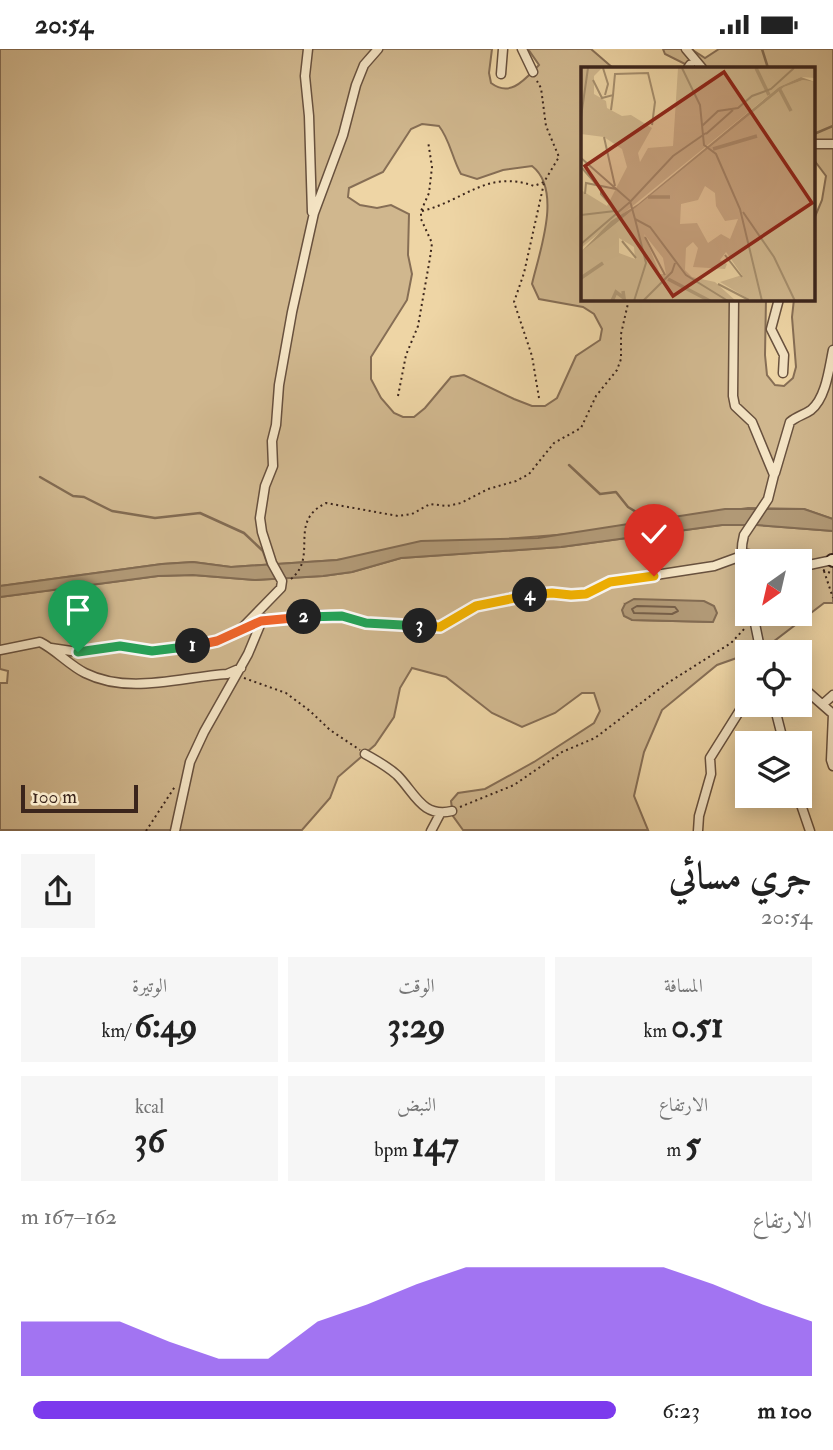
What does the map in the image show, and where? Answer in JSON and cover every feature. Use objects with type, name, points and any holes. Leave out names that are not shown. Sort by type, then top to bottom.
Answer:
[{"type":"street","points":[[308,49],[304,76],[309,116],[312,222]]},
{"type":"street","points":[[240,630],[281,588],[282,581],[272,563],[260,517],[265,486],[273,466],[271,449],[279,385],[312,222],[343,135],[356,85],[364,65],[378,49]]},
{"type":"street","points":[[501,74],[503,49]]},
{"type":"street","points":[[522,49],[533,72]]},
{"type":"street","points":[[686,49],[701,67]]},
{"type":"street","points":[[734,301],[735,406],[752,422],[774,475]]},
{"type":"street","points":[[778,301],[771,329],[784,355],[783,373]]},
{"type":"street","points":[[743,549],[744,535],[768,499],[790,422],[797,416],[808,413],[817,404],[833,350]]},
{"type":"street","points":[[51,648],[78,652],[120,646],[152,651],[168,650],[217,641],[261,621],[318,615],[342,616],[366,623],[440,627],[476,606],[514,597],[552,593],[586,594],[610,582],[713,566],[735,559]]},
{"type":"street","points":[[812,563],[833,561]]},
{"type":"street","points":[[175,831],[190,762],[239,672],[272,599]]},
{"type":"street","points":[[0,650],[40,642],[85,673],[109,682],[132,684],[239,672]]},
{"type":"street","points":[[812,695],[833,714],[833,766]]},
{"type":"street","points":[[823,704],[833,695]]},
{"type":"street","points":[[698,831],[699,815],[711,774],[710,758],[736,717]]},
{"type":"street","points":[[365,754],[386,765],[424,807],[440,814],[453,811]]},
{"type":"street","points":[[802,808],[810,831]]},
{"type":"street","points":[[431,831],[440,814]]},
{"type":"path","points":[[533,72],[541,88],[546,126],[559,157],[544,182],[524,274],[514,302],[531,356],[540,398]]},
{"type":"path","points":[[398,396],[406,355],[418,327],[432,243],[421,219],[421,211],[429,193],[432,167],[428,141]]},
{"type":"path","points":[[421,211],[450,202],[468,190],[498,181],[520,181],[534,186],[544,182]]},
{"type":"path","points":[[282,581],[290,580],[300,571],[304,562],[303,538],[306,523],[317,507],[326,503],[398,516],[412,514],[430,504],[447,506],[461,503],[488,489],[516,481],[528,474],[554,443],[581,428],[596,396],[617,370],[621,359],[621,334],[629,301]]},
{"type":"path","points":[[824,571],[833,598]]},
{"type":"path","points":[[453,811],[514,785],[562,752],[595,738],[666,684],[731,643],[747,627]]},
{"type":"path","points":[[239,672],[286,693],[330,730],[365,754]]},
{"type":"path","points":[[146,831],[176,785]]},
{"type":"shaded area","points":[[0,49],[492,49],[489,73],[491,83],[498,87],[511,88],[539,65],[528,49],[591,49],[612,67],[581,67],[581,301],[766,301],[767,375],[775,385],[784,386],[793,378],[796,367],[792,317],[794,301],[816,301],[816,214],[822,200],[826,176],[816,163],[816,67],[691,67],[665,54],[663,49],[691,49],[705,58],[719,49],[833,49],[833,519],[804,509],[748,508],[569,534],[337,560],[231,567],[193,562],[0,586]],"holes":[[[422,124],[439,126],[461,174],[477,179],[503,170],[532,166],[541,177],[546,190],[546,222],[532,284],[539,299],[583,307],[594,314],[602,329],[600,340],[576,356],[557,398],[545,406],[532,406],[464,375],[451,377],[414,417],[403,417],[394,413],[381,398],[371,379],[371,357],[407,300],[412,274],[408,255],[409,214],[391,205],[377,208],[360,205],[348,197],[349,188],[383,172],[411,129]]]},
{"type":"shaded area","points":[[722,525],[833,531],[833,603],[824,603],[812,612],[812,549],[735,549],[735,627],[793,627],[775,640],[735,640],[735,659],[717,665],[662,710],[644,752],[634,796],[648,830],[463,830],[453,816],[451,801],[458,793],[485,789],[534,762],[594,723],[600,711],[594,693],[582,693],[555,713],[522,727],[492,713],[446,677],[412,668],[400,688],[394,717],[375,745],[338,777],[330,798],[302,830],[0,830],[0,683],[7,683],[8,671],[0,669],[0,597],[158,576],[193,575],[255,580],[323,576],[352,572],[401,558],[561,547]],"holes":[[[625,604],[713,622],[632,620]]]},
{"type":"water","points":[[725,509],[804,509],[833,519],[833,531],[722,525],[561,547],[401,558],[352,572],[323,576],[255,580],[193,575],[158,576],[0,597],[0,586],[162,564],[193,562],[231,567],[337,560],[421,541],[538,538]]},
{"type":"water","points":[[634,599],[704,601],[714,606],[717,613],[713,622],[632,620],[624,616],[622,610],[625,604]]},
{"type":"waterway","points":[[762,49],[768,67]]},
{"type":"waterway","points":[[816,133],[833,126]]},
{"type":"waterway","points":[[569,465],[600,494],[616,492],[628,507],[654,523]]},
{"type":"waterway","points":[[40,477],[73,496],[84,497],[112,511],[155,518],[200,513],[244,533],[263,551],[268,565]]},
{"type":"route","points":[[78,652],[120,646],[152,651],[168,650],[217,641],[261,621],[318,615],[342,616],[366,623],[440,627],[476,606],[514,597],[552,593],[586,594],[610,582],[654,576]]}]
